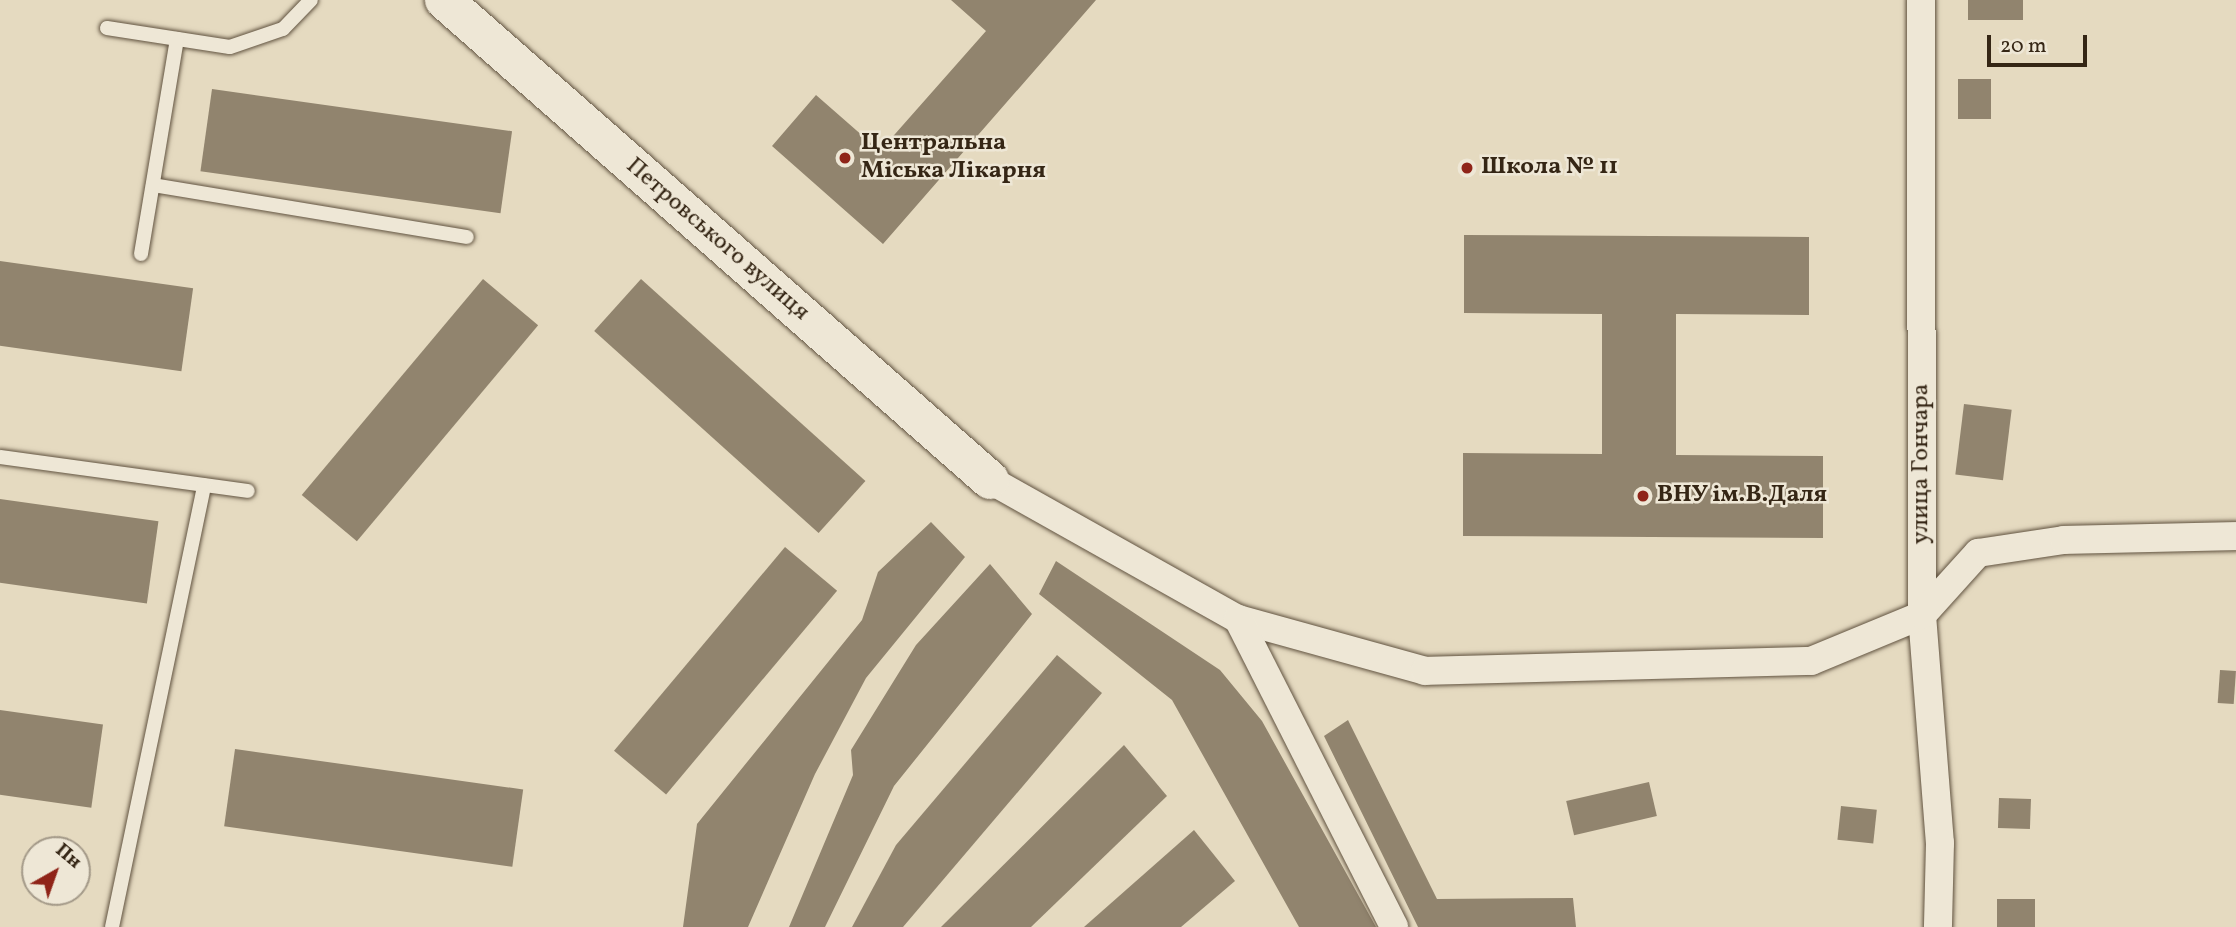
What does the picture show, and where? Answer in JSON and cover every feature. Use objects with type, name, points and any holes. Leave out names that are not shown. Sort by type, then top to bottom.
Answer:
[{"type":"street","name":"Петровського вулиця","points":[[444,0],[990,480]]},
{"type":"street","name":"улица Гончара","points":[[1921,0],[1922,615],[1940,843],[1938,927]]},
{"type":"street","points":[[990,480],[1238,619],[1425,671],[1811,660],[1922,615],[1978,553],[2064,540],[2236,536]]},
{"type":"street","points":[[1238,619],[1394,927]]},
{"type":"lane","points":[[107,28],[230,47],[283,29],[311,0]]},
{"type":"lane","points":[[142,254],[177,38]]},
{"type":"lane","points":[[153,185],[467,237]]},
{"type":"lane","points":[[0,457],[248,491]]},
{"type":"lane","points":[[112,927],[204,485]]},
{"type":"building","points":[[951,0],[1096,0],[883,244],[772,146],[816,95],[880,151],[986,31]]},
{"type":"building","points":[[1968,0],[2023,0],[2023,20],[1968,20]]},
{"type":"building","points":[[1958,79],[1991,79],[1991,119],[1958,119]]},
{"type":"building","points":[[212,89],[512,131],[500,213],[200,171]]},
{"type":"building","points":[[1464,235],[1809,237],[1809,315],[1676,314],[1676,455],[1823,456],[1823,538],[1463,536],[1463,453],[1602,454],[1602,314],[1464,313]]},
{"type":"building","points":[[0,261],[193,288],[181,371],[0,346]]},
{"type":"building","points":[[483,279],[538,325],[357,541],[302,495]]},
{"type":"building","points":[[641,279],[865,481],[819,533],[594,331]]},
{"type":"building","points":[[1964,404],[2012,410],[2003,480],[1955,474]]},
{"type":"building","points":[[0,499],[158,521],[147,603],[0,583]]},
{"type":"building","points":[[931,522],[965,557],[866,678],[815,774],[748,927],[683,927],[697,824],[862,620],[878,572]]},
{"type":"building","points":[[785,547],[837,591],[666,794],[614,751]]},
{"type":"building","points":[[1056,561],[1220,670],[1262,721],[1376,927],[1299,927],[1172,700],[1039,594]]},
{"type":"building","points":[[990,564],[1032,614],[894,786],[825,927],[789,927],[853,775],[851,750],[916,645]]},
{"type":"building","points":[[1057,655],[1102,693],[903,927],[852,927],[896,845]]},
{"type":"building","points":[[2220,670],[2236,671],[2234,704],[2218,703]]},
{"type":"building","points":[[0,710],[103,724],[91,808],[0,795]]},
{"type":"building","points":[[1348,720],[1437,899],[1573,898],[1576,927],[1418,927],[1324,736]]},
{"type":"building","points":[[1124,745],[1167,796],[1031,927],[941,927]]},
{"type":"building","points":[[235,749],[523,789],[512,867],[224,826]]},
{"type":"building","points":[[1649,782],[1657,816],[1574,835],[1566,801]]},
{"type":"building","points":[[1999,798],[2031,799],[2030,829],[1998,828]]},
{"type":"building","points":[[1841,806],[1877,810],[1873,844],[1837,840]]},
{"type":"building","points":[[1194,830],[1235,881],[1181,927],[1084,927]]},
{"type":"building","points":[[1997,899],[2035,899],[2035,927],[1997,927]]},
{"type":"place","name":"Центральна Міська Лікарня","points":[[845,158]]},
{"type":"place","name":"Школа № 11","points":[[1467,168]]},
{"type":"place","name":"ВНУ ім.В.Даля","points":[[1643,496]]}]
